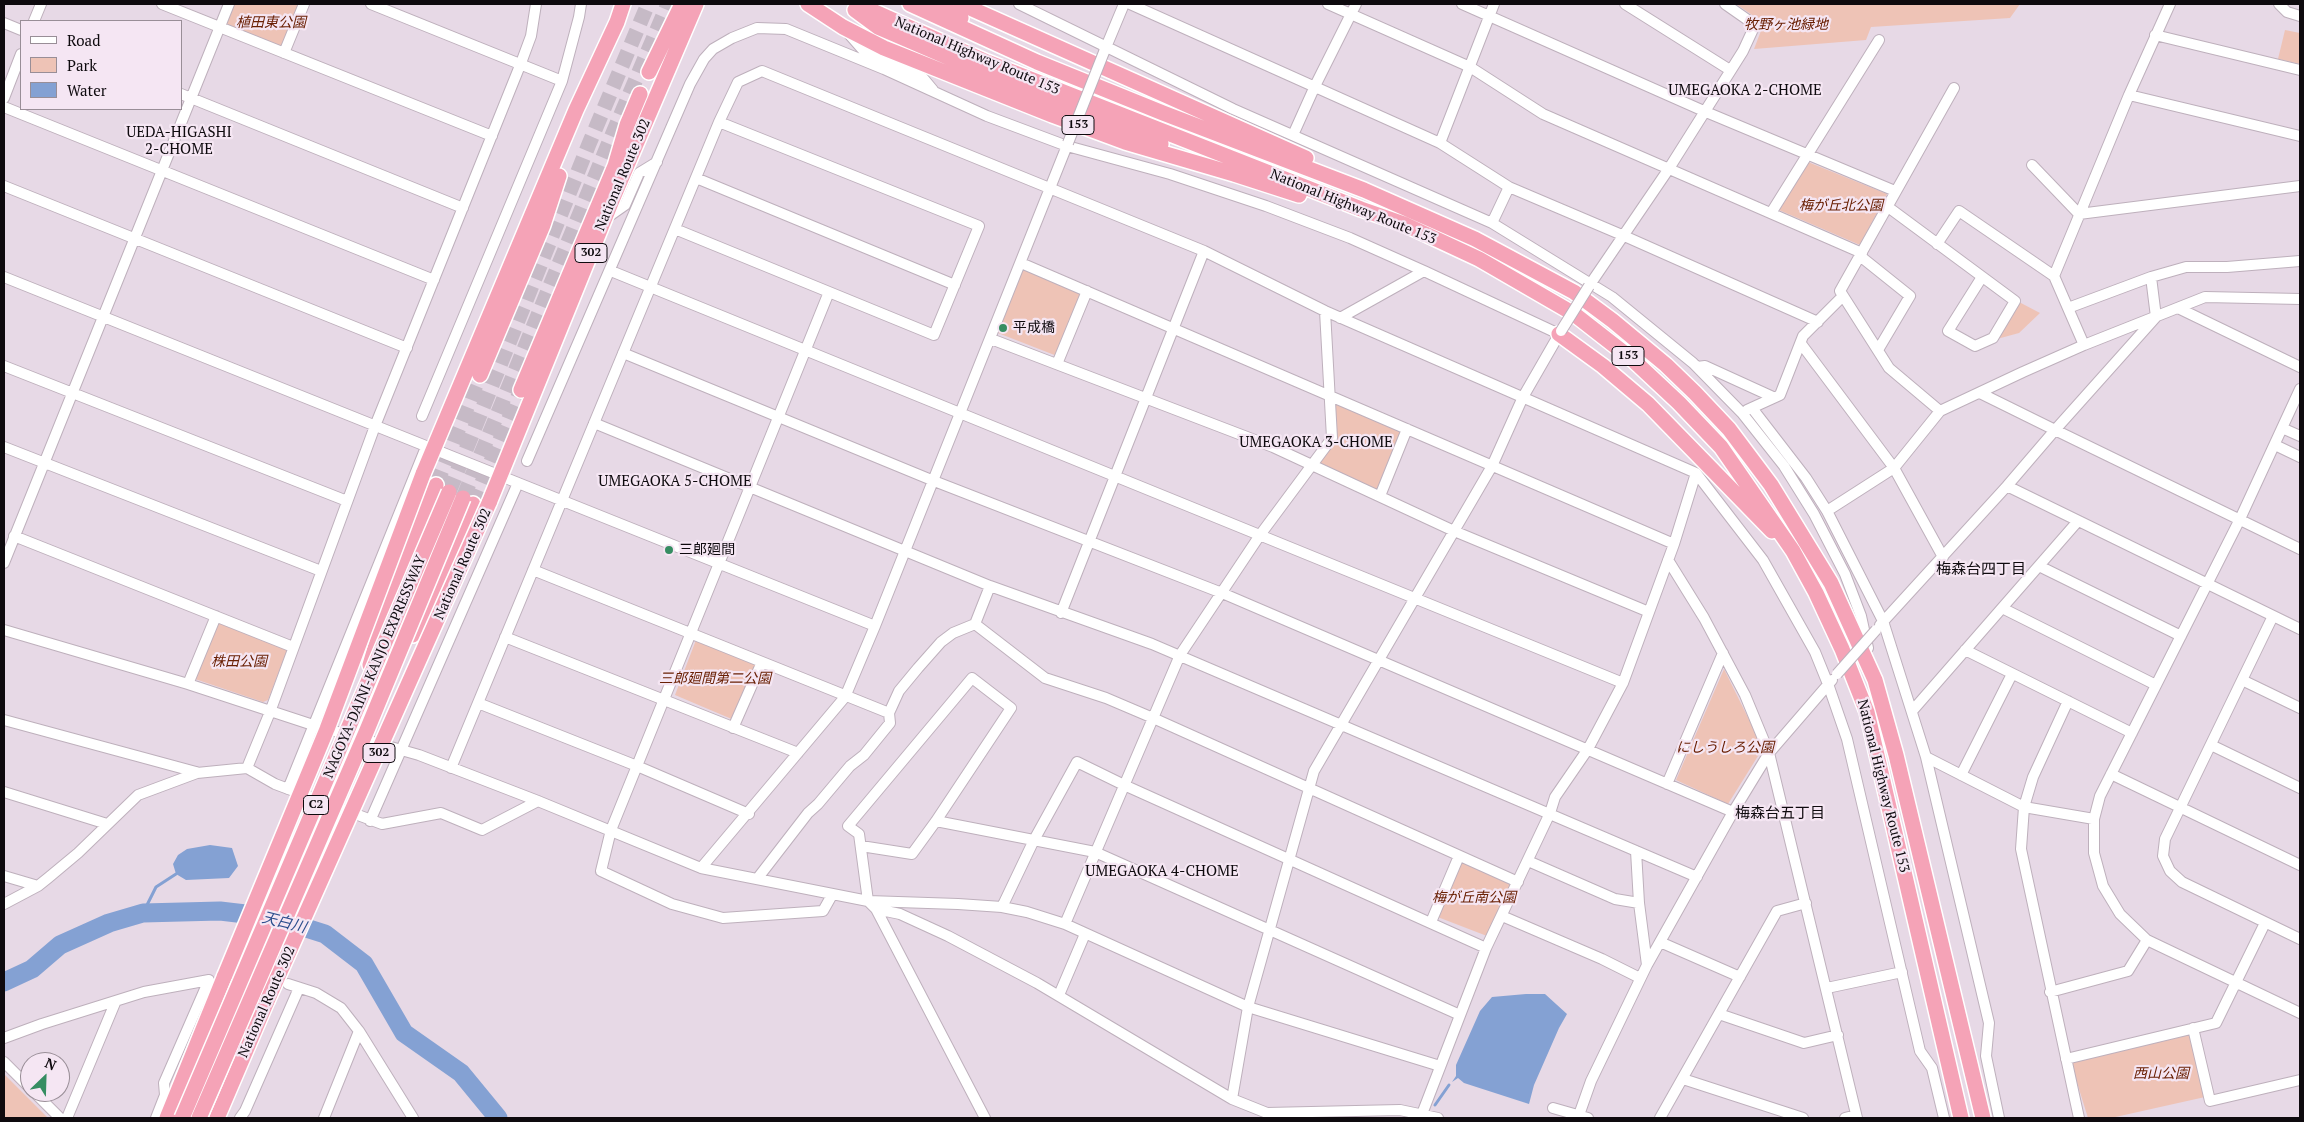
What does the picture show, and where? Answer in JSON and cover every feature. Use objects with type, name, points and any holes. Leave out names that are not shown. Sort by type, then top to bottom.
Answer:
[{"type":"highway","points":[[617,22],[623,4]]},
{"type":"highway","points":[[167,1118],[327,729],[423,474],[429,448],[617,22],[627,4]]},
{"type":"highway","points":[[649,72],[682,4]]},
{"type":"highway","name":"National Route 302","points":[[218,1118],[267,1001],[489,503],[604,220],[696,4]]},
{"type":"highway","name":"153","points":[[808,4],[843,27],[884,48],[1061,119],[1125,142],[1234,174],[1313,200],[1361,209]]},
{"type":"highway","points":[[847,4],[878,26],[987,74],[1234,174]]},
{"type":"highway","name":"National Highway Route 153","points":[[857,4],[996,66],[1361,209],[1404,224],[1479,259],[1574,314],[1633,360],[1679,403],[1721,447],[1793,551],[1816,593],[1842,649],[1867,712],[1960,1111]]},
{"type":"highway","name":"National Highway Route 153","points":[[910,4],[1038,62],[1191,124],[1364,190],[1475,239],[1574,292],[1613,320],[1672,370],[1729,429],[1771,485],[1831,583],[1875,680],[1896,755],[1982,1111]]},
{"type":"highway","points":[[936,4],[1025,49],[1158,104],[1191,124]]},
{"type":"highway","name":"153","points":[[960,4],[1321,165],[1364,190]]},
{"type":"highway","points":[[521,390],[614,166],[627,125],[641,92]]},
{"type":"highway","points":[[480,375],[543,225],[560,172],[564,141]]},
{"type":"highway","points":[[1560,333],[1648,404],[1793,551]]},
{"type":"highway","name":"NAGOYA-DAINI-KANJO EXPRESSWAY","points":[[182,1118],[353,718],[455,495],[374,712],[199,1118]]},
{"type":"street","points":[[34,20],[41,4]]},
{"type":"street","points":[[162,4],[492,136]]},
{"type":"street","points":[[229,4],[220,27],[186,96],[463,208]]},
{"type":"street","points":[[284,53],[304,4]]},
{"type":"street","points":[[371,4],[562,81]]},
{"type":"street","points":[[247,768],[270,712],[375,426],[521,63],[531,36],[536,4]]},
{"type":"street","points":[[422,416],[562,81],[581,4]]},
{"type":"street","points":[[1019,4],[1105,50],[1232,109],[1492,223],[1612,297],[1697,367],[1742,413],[1784,466],[1814,514],[1845,574],[1860,616],[1875,680]]},
{"type":"street","points":[[701,868],[749,814],[845,697],[934,481],[1124,4]]},
{"type":"street","points":[[1130,4],[1440,143],[1509,187],[1622,234],[1818,322]]},
{"type":"street","points":[[1328,4],[1470,67],[1543,114],[1668,170],[1771,212],[1861,255],[1910,296],[1878,350]]},
{"type":"street","points":[[1293,135],[1314,86],[1356,4]]},
{"type":"street","points":[[1462,4],[1706,112],[1895,191]]},
{"type":"street","points":[[1440,143],[1494,4]]},
{"type":"street","points":[[1625,4],[1730,70]]},
{"type":"street","points":[[1232,1099],[1248,1007],[1314,771],[1492,466],[1523,397],[1560,333],[1622,234],[1668,170],[1706,112],[1743,51],[1755,24],[1725,4]]},
{"type":"street","points":[[2054,276],[2129,95],[2170,4]]},
{"type":"street","points":[[2279,4],[2287,12],[2300,16]]},
{"type":"street","points":[[4,23],[20,30]]},
{"type":"street","points":[[843,27],[863,50],[923,78],[935,93]]},
{"type":"street","points":[[527,461],[611,271],[690,84],[704,59],[713,49],[732,38],[757,28],[786,29],[884,69],[987,116],[1067,145],[1170,174],[1266,206],[1350,238],[1560,333]]},
{"type":"street","points":[[2155,35],[2300,70]]},
{"type":"street","points":[[1771,212],[1879,40]]},
{"type":"street","points":[[4,98],[20,57]]},
{"type":"street","points":[[451,768],[719,122],[738,82],[762,71],[1051,187],[1204,251],[1325,312],[1696,473],[1763,560],[1816,652],[1847,739],[1920,1051],[1932,1068],[1944,1118]]},
{"type":"street","points":[[1940,411],[1889,368],[1842,297],[1840,291],[1954,88]]},
{"type":"street","points":[[2129,95],[2300,136]]},
{"type":"street","points":[[4,107],[434,280]]},
{"type":"street","points":[[4,563],[160,170],[181,110]]},
{"type":"street","points":[[675,229],[934,335],[955,285],[979,226],[719,122]]},
{"type":"street","points":[[604,220],[625,205],[639,173],[658,161]]},
{"type":"street","points":[[2032,165],[2079,214]]},
{"type":"street","points":[[696,178],[955,285]]},
{"type":"street","points":[[4,186],[407,348]]},
{"type":"street","points":[[2079,214],[2300,186]]},
{"type":"street","points":[[1492,223],[1509,187]]},
{"type":"street","points":[[1888,207],[2015,301],[1993,338],[1975,346],[1948,331],[1982,277]]},
{"type":"street","points":[[1937,244],[1959,211],[2054,276],[2084,345]]},
{"type":"street","points":[[1061,613],[1204,251]]},
{"type":"street","points":[[2068,308],[2151,277],[2186,267],[2227,267],[2300,261]]},
{"type":"street","points":[[1021,263],[1674,544]]},
{"type":"street","points":[[611,271],[1623,683]]},
{"type":"street","points":[[1340,318],[1424,271]]},
{"type":"street","points":[[4,277],[875,626]]},
{"type":"street","points":[[1553,1108],[1583,1117],[1591,1081],[1646,965],[1733,812],[1769,753],[1836,674],[2007,486],[2156,316],[2151,277]]},
{"type":"street","points":[[1057,364],[1087,291]]},
{"type":"street","points":[[828,292],[611,830],[601,871],[672,904],[724,918],[823,910],[832,895]]},
{"type":"street","points":[[1742,413],[1780,395],[1802,345],[1803,336],[1842,297]]},
{"type":"street","points":[[1827,511],[1894,468],[1940,411],[2084,345],[2205,297],[2300,299]]},
{"type":"street","points":[[2178,308],[2300,367]]},
{"type":"street","points":[[1065,924],[1180,655],[1260,535],[1332,438],[1328,395],[1325,312]]},
{"type":"street","points":[[991,339],[1273,447],[1454,531],[1649,612]]},
{"type":"street","points":[[1802,345],[1894,468],[1943,557]]},
{"type":"street","points":[[623,353],[934,481],[1222,593],[1380,659],[1733,812]]},
{"type":"street","points":[[4,366],[71,394],[347,501]]},
{"type":"street","points":[[1697,367],[1705,366],[1773,397]]},
{"type":"street","points":[[2300,390],[2240,519],[2100,796],[2094,819],[2094,853],[2103,886],[2120,914],[2147,940],[2300,1013]]},
{"type":"street","points":[[1980,393],[2300,549]]},
{"type":"street","points":[[1752,408],[1795,462],[1827,511],[1883,621],[1913,710],[1926,757],[1989,1023],[1986,1056],[1999,1118]]},
{"type":"street","points":[[594,423],[990,586],[1180,655],[1697,878]]},
{"type":"street","points":[[2282,428],[2300,436]]},
{"type":"street","points":[[1380,496],[1407,429]]},
{"type":"street","points":[[2274,444],[2300,457]]},
{"type":"street","points":[[4,447],[43,464],[321,571]]},
{"type":"street","points":[[288,789],[429,448]]},
{"type":"street","points":[[1422,1114],[1486,948],[1550,813],[1555,797],[1588,749],[1623,683],[1674,544],[1696,473]]},
{"type":"street","points":[[370,821],[518,483]]},
{"type":"street","points":[[2007,486],[2300,629]]},
{"type":"street","points":[[1913,710],[2078,521]]},
{"type":"street","points":[[14,536],[293,647]]},
{"type":"street","points":[[1668,560],[1704,618],[1745,695],[1769,753],[1828,988],[1857,1117],[1845,1118]]},
{"type":"street","points":[[2039,566],[2181,636]]},
{"type":"street","points":[[533,570],[845,697],[889,713]]},
{"type":"street","points":[[757,879],[808,813],[850,766],[864,755],[890,724],[889,713],[899,691],[941,642],[953,633],[975,624],[990,586]]},
{"type":"street","points":[[2002,608],[2156,685]]},
{"type":"street","points":[[188,684],[216,616]]},
{"type":"street","points":[[2273,616],[2165,839],[2163,856],[2170,871],[2182,882],[2300,939]]},
{"type":"street","points":[[975,624],[1045,678],[1106,698],[1153,718],[1518,882]]},
{"type":"street","points":[[4,630],[188,684],[270,712],[400,750],[538,801],[701,868],[868,901],[1002,907],[1027,912],[1065,924],[1248,1007],[1440,1066]]},
{"type":"street","points":[[505,637],[798,753]]},
{"type":"street","points":[[1965,650],[2132,733]]},
{"type":"street","points":[[1667,784],[1723,653]]},
{"type":"street","points":[[733,728],[762,662]]},
{"type":"street","points":[[1961,775],[2012,674]]},
{"type":"street","points":[[861,846],[912,854],[1011,708],[972,678],[848,826],[859,834],[868,901],[876,909],[985,1118]]},
{"type":"street","points":[[2242,680],[2300,708]]},
{"type":"street","points":[[2068,702],[2034,777],[2024,807],[2021,849],[2050,992],[2079,1118]]},
{"type":"street","points":[[478,703],[637,766],[749,814]]},
{"type":"street","points":[[4,720],[197,773]]},
{"type":"street","points":[[2211,745],[2300,788]]},
{"type":"street","points":[[1926,757],[2024,807],[2094,819]]},
{"type":"street","points":[[1002,907],[1034,840],[1077,762],[1124,786],[1290,858],[1322,875],[1486,948]]},
{"type":"street","points":[[4,904],[38,886],[78,853],[138,795],[197,773],[247,768],[288,789],[382,824],[441,813],[482,830],[538,801]]},
{"type":"street","points":[[2111,774],[2300,864]]},
{"type":"street","points":[[4,792],[107,824]]},
{"type":"street","points":[[936,821],[1095,852],[1460,1015]]},
{"type":"street","points":[[1636,851],[1639,903],[1646,965]]},
{"type":"street","points":[[1431,922],[1459,856]]},
{"type":"street","points":[[1528,861],[1615,899],[1639,903]]},
{"type":"street","points":[[4,876],[38,886]]},
{"type":"street","points":[[1660,1118],[1777,911],[1806,903]]},
{"type":"street","points":[[876,909],[900,914],[948,936],[1059,995],[1232,1099],[1267,1113],[1368,1109],[1400,1110],[1438,1118]]},
{"type":"street","points":[[1502,916],[1640,978]]},
{"type":"street","points":[[2066,1059],[2216,1023],[2265,923]]},
{"type":"street","points":[[1059,995],[1085,934]]},
{"type":"street","points":[[2050,992],[2128,972],[2147,940]]},
{"type":"street","points":[[1660,942],[1740,977]]},
{"type":"street","points":[[1828,988],[1902,972]]},
{"type":"street","points":[[4,1038],[144,992],[209,980],[164,1083],[165,1096],[156,1118]]},
{"type":"street","points":[[288,984],[316,993],[341,1008],[359,1031],[413,1118]]},
{"type":"street","points":[[240,1118],[245,1111],[299,988]]},
{"type":"street","points":[[67,1118],[115,1003]]},
{"type":"street","points":[[1719,1014],[1804,1043],[1838,1035]]},
{"type":"street","points":[[2193,1028],[2210,1101],[2300,1080]]},
{"type":"street","points":[[324,1118],[359,1031]]},
{"type":"street","points":[[4,1062],[20,1078]]},
{"type":"street","points":[[1683,1079],[1804,1118]]},
{"type":"street","points":[[1982,1111],[1993,1092]]},
{"type":"street","points":[[44,1102],[60,1118]]},
{"type":"street","points":[[1940,1104],[1960,1111]]},
{"type":"green space","name":"植田東公園","points":[[234,4],[301,4],[284,46],[279,48],[228,27],[226,23]]},
{"type":"green space","name":"牧野ヶ池緑地","points":[[1736,4],[2020,4],[2010,18],[1871,27],[1866,40],[1754,49],[1764,23]]},
{"type":"green space","points":[[2285,30],[2300,33],[2300,64],[2278,59]]},
{"type":"green space","name":"梅が丘北公園","points":[[1808,162],[1887,194],[1860,245],[1779,210]]},
{"type":"green space","points":[[1024,267],[1084,292],[1057,356],[998,333]]},
{"type":"green space","points":[[2019,302],[2040,313],[2019,333],[1997,339]]},
{"type":"green space","points":[[1336,399],[1405,430],[1380,493],[1321,465],[1320,461],[1336,440]]},
{"type":"green space","name":"株田公園","points":[[218,621],[288,648],[268,700],[263,702],[195,679]]},
{"type":"green space","name":"三郎廻間第二公園","points":[[696,640],[757,663],[734,720],[675,695]]},
{"type":"green space","name":"にしうしろ公園","points":[[1724,669],[1763,748],[1728,804],[1676,780]]},
{"type":"green space","name":"梅が丘南公園","points":[[1465,863],[1509,884],[1511,889],[1487,936],[1435,916],[1458,865]]},
{"type":"green space","name":"西山公園","points":[[2189,1035],[2205,1097],[2111,1118],[2088,1118],[2071,1063]]},
{"type":"green space","points":[[4,1074],[20,1090],[20,1102],[32,1102],[48,1118],[4,1118]]},
{"type":"water","points":[[210,845],[232,848],[238,866],[229,878],[186,880],[176,874],[173,864],[178,855],[187,849]]},
{"type":"water","points":[[1545,994],[1567,1014],[1534,1085],[1529,1104],[1464,1083],[1458,1078],[1452,1082],[1456,1076],[1456,1065],[1480,1011],[1492,997]]},
{"type":"waterway","points":[[143,913],[156,887],[176,874]]},
{"type":"waterway","name":"天白川","points":[[4,982],[32,969],[60,945],[109,923],[143,913],[220,911],[254,915],[287,922],[325,934],[364,964],[404,1033],[461,1073],[498,1118]]},
{"type":"waterway","points":[[1435,1105],[1449,1085]]},
{"type":"tunnel","points":[[449,492],[589,144],[648,4]]},
{"type":"tunnel","points":[[463,498],[607,147],[668,4]]},
{"type":"tunnel","points":[[436,485],[480,375]]},
{"type":"tunnel","points":[[473,504],[521,390]]},
{"type":"tunnel","points":[[219,978],[255,977],[282,983]]},
{"type":"place","name":"平成橋","points":[[1003,328]]},
{"type":"place","name":"三郎廻間","points":[[669,550]]},
{"type":"district","name":"UMEGAOKA 2-CHOME","points":[[1745,91]]},
{"type":"district","name":"UEDA-HIGASHI 2-CHOME","points":[[179,142]]},
{"type":"district","name":"UMEGAOKA 3-CHOME","points":[[1316,443]]},
{"type":"district","name":"UMEGAOKA 5-CHOME","points":[[675,482]]},
{"type":"district","name":"梅森台四丁目","points":[[1981,570]]},
{"type":"district","name":"梅森台五丁目","points":[[1780,814]]},
{"type":"district","name":"UMEGAOKA 4-CHOME","points":[[1162,872]]}]
